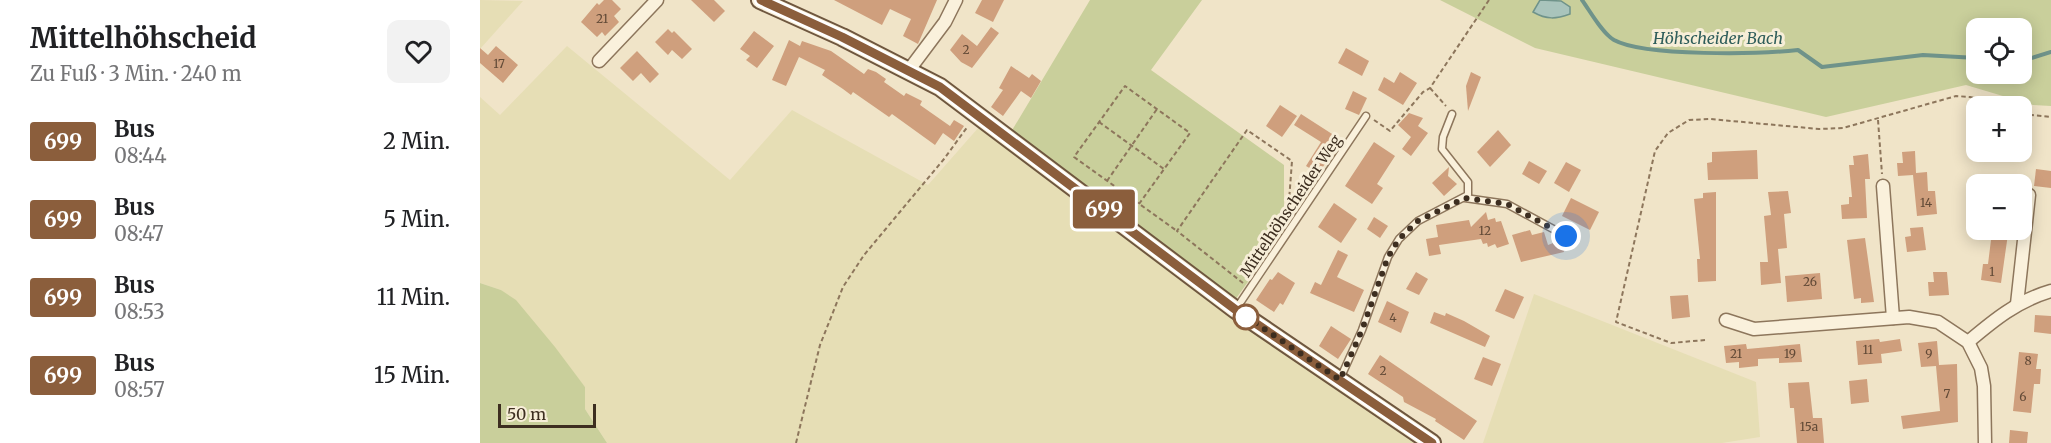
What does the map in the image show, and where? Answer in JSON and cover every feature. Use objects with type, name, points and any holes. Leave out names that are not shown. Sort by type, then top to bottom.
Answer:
[{"type":"street","points":[[599,61],[657,0]]},
{"type":"street","points":[[760,0],[909,70],[940,87],[1236,310],[1432,443]]},
{"type":"street","points":[[909,70],[945,22],[956,0]]},
{"type":"street","points":[[1883,186],[1893,318]]},
{"type":"street","points":[[2017,304],[2024,240]]},
{"type":"street","points":[[1968,342],[2017,304],[2051,291]]},
{"type":"street","points":[[1726,320],[1754,329],[1893,318],[1932,320],[1968,342],[1983,375],[1985,443]]},
{"type":"lane","points":[[1340,380],[1362,330],[1384,265],[1399,239],[1418,221],[1468,195],[1468,182],[1442,149],[1443,137],[1452,114]]},
{"type":"lane","name":"Mittelhöhscheider Weg","points":[[1236,310],[1366,116]]},
{"type":"lane","points":[[1465,198],[1507,204],[1566,236]]},
{"type":"path","points":[[1366,116],[1390,131],[1423,92],[1430,88],[1489,0]]},
{"type":"path","points":[[1139,204],[1190,134],[1125,86],[1074,158],[1176,231],[1250,288]]},
{"type":"path","points":[[1430,88],[1452,114]]},
{"type":"path","points":[[1705,340],[1671,343],[1616,322],[1652,162],[1662,139],[1681,123],[1697,118],[1775,123],[1819,129],[1844,128],[1956,96],[1966,97]]},
{"type":"path","points":[[1107,181],[1157,110]]},
{"type":"path","points":[[796,443],[820,345],[843,287],[864,255],[944,159],[977,114]]},
{"type":"path","points":[[2032,115],[2051,117]]},
{"type":"path","points":[[1878,119],[1883,186]]},
{"type":"path","points":[[1100,122],[1164,169]]},
{"type":"path","points":[[1176,231],[1247,130],[1292,161],[1287,232]]},
{"type":"shaded area","points":[[480,0],[523,1],[480,49]]},
{"type":"shaded area","points":[[567,46],[730,180],[792,110],[928,185],[979,127],[1060,184],[1265,340],[1416,443],[607,443],[585,409],[585,387],[501,290],[480,283],[480,97],[500,115]]},
{"type":"shaded area","points":[[1534,294],[1756,382],[1760,437],[1722,443],[1483,443]]},
{"type":"green space","points":[[1090,0],[1202,0],[1151,70],[1284,165],[1284,231],[1235,300],[1011,132]]},
{"type":"green space","points":[[1440,0],[2051,0],[2051,106],[2032,105],[2032,96],[2003,96],[1966,85],[1826,117],[1535,48]]},
{"type":"green space","points":[[480,283],[501,290],[516,300],[555,347],[585,387],[585,409],[607,443],[480,443]]},
{"type":"water","points":[[1540,0],[1561,1],[1570,7],[1570,14],[1552,18],[1538,15],[1533,12]]},
{"type":"building","points":[[604,0],[612,0],[621,9],[614,16],[619,22],[605,36],[602,32],[597,37],[581,22],[597,3],[599,5]]},
{"type":"building","points":[[691,0],[714,0],[725,11],[714,22]]},
{"type":"building","points":[[834,0],[937,0],[918,44],[903,36],[911,19],[890,9],[882,25]]},
{"type":"building","points":[[982,0],[1004,0],[993,22],[975,13]]},
{"type":"building","points":[[991,27],[999,33],[972,68],[961,62],[950,50],[962,34],[977,46]]},
{"type":"building","points":[[668,29],[672,33],[674,31],[692,49],[682,59],[672,50],[668,55],[655,42]]},
{"type":"building","points":[[754,31],[774,46],[757,68],[746,60],[750,56],[740,49]]},
{"type":"building","points":[[789,40],[800,46],[802,41],[831,51],[864,74],[868,69],[876,72],[886,79],[884,82],[904,96],[906,93],[922,101],[920,105],[950,126],[954,120],[964,126],[954,141],[943,133],[935,145],[892,114],[889,117],[853,92],[851,95],[822,75],[825,70],[799,57],[786,86],[772,80]]},
{"type":"building","points":[[496,46],[518,65],[503,83],[480,63],[480,48],[488,55]]},
{"type":"building","points":[[1346,48],[1369,61],[1362,76],[1338,63]]},
{"type":"building","points":[[637,51],[659,74],[650,83],[641,73],[633,81],[620,68]]},
{"type":"building","points":[[1011,66],[1029,78],[1032,74],[1041,81],[1031,98],[1021,91],[1003,116],[991,107],[1003,90],[999,88]]},
{"type":"building","points":[[1400,72],[1417,83],[1403,105],[1378,90],[1384,77],[1394,83]]},
{"type":"building","points":[[1471,72],[1481,77],[1468,111],[1466,86]]},
{"type":"building","points":[[1353,91],[1367,98],[1359,115],[1345,109]]},
{"type":"building","points":[[1280,105],[1297,116],[1282,137],[1266,126]]},
{"type":"building","points":[[1409,113],[1423,118],[1418,126],[1428,133],[1411,156],[1402,149],[1411,137],[1398,125]]},
{"type":"building","points":[[1301,114],[1343,141],[1318,173],[1306,166],[1321,142],[1294,125]]},
{"type":"building","points":[[1498,130],[1511,145],[1490,167],[1477,152]]},
{"type":"building","points":[[1374,142],[1395,156],[1377,184],[1383,188],[1372,204],[1345,186]]},
{"type":"building","points":[[1757,150],[1758,179],[1708,180],[1707,163],[1712,162],[1712,152]]},
{"type":"building","points":[[1915,151],[1916,173],[1927,172],[1928,191],[1935,191],[1937,214],[1917,216],[1913,175],[1898,176],[1897,163],[1903,163],[1902,152]]},
{"type":"building","points":[[1868,154],[1870,179],[1865,179],[1867,218],[1842,219],[1841,205],[1849,204],[1849,197],[1852,197],[1849,165],[1854,165],[1853,156]]},
{"type":"building","points":[[1529,161],[1547,171],[1539,184],[1522,174]]},
{"type":"building","points":[[1566,162],[1581,170],[1569,192],[1554,183]]},
{"type":"building","points":[[1449,167],[1448,176],[1457,184],[1444,196],[1432,183]]},
{"type":"building","points":[[2036,169],[2051,171],[2051,188],[2034,186]]},
{"type":"building","points":[[1788,191],[1791,213],[1784,214],[1787,248],[1778,249],[1781,283],[1761,285],[1760,262],[1768,262],[1764,216],[1771,215],[1768,192]]},
{"type":"building","points":[[1716,192],[1716,281],[1698,282],[1697,259],[1700,259],[1694,199],[1703,198],[1703,193]]},
{"type":"building","points":[[1571,198],[1599,212],[1590,230],[1562,216]]},
{"type":"building","points":[[1334,203],[1357,219],[1341,243],[1318,227]]},
{"type":"building","points":[[1486,212],[1488,220],[1495,218],[1496,222],[1501,221],[1509,244],[1497,248],[1495,244],[1488,247],[1487,243],[1483,244],[1481,239],[1439,245],[1441,254],[1429,256],[1426,239],[1438,237],[1436,225],[1469,220],[1471,227]]},
{"type":"building","points":[[1374,217],[1388,226],[1380,238],[1367,229]]},
{"type":"building","points":[[1923,227],[1926,250],[1907,252],[1905,237],[1911,236],[1910,228]]},
{"type":"building","points":[[1530,230],[1532,235],[1544,232],[1548,245],[1561,240],[1564,252],[1521,262],[1512,235]]},
{"type":"building","points":[[1865,238],[1874,302],[1861,303],[1861,298],[1854,299],[1847,240]]},
{"type":"building","points":[[1991,240],[2007,240],[2001,283],[1981,280],[1983,264],[1988,264]]},
{"type":"building","points":[[1338,250],[1348,255],[1337,277],[1364,290],[1354,312],[1310,293],[1315,282],[1321,285]]},
{"type":"building","points":[[1278,272],[1295,283],[1283,305],[1280,303],[1274,312],[1256,300],[1270,279],[1272,280]]},
{"type":"building","points":[[1416,272],[1428,279],[1419,295],[1406,289]]},
{"type":"building","points":[[1933,272],[1947,272],[1949,295],[1929,296],[1928,282],[1934,282]]},
{"type":"building","points":[[1820,273],[1822,299],[1787,302],[1785,276]]},
{"type":"building","points":[[1505,289],[1524,297],[1514,319],[1495,311]]},
{"type":"building","points":[[1688,295],[1690,317],[1672,319],[1670,296]]},
{"type":"building","points":[[1387,301],[1409,312],[1401,333],[1378,322]]},
{"type":"building","points":[[1434,312],[1445,316],[1446,313],[1490,336],[1485,347],[1430,323]]},
{"type":"building","points":[[2035,315],[2051,316],[2051,334],[2034,332]]},
{"type":"building","points":[[1331,326],[1351,339],[1338,359],[1319,346]]},
{"type":"building","points":[[1879,339],[1880,342],[1900,339],[1902,351],[1881,354],[1882,363],[1858,365],[1856,341]]},
{"type":"building","points":[[1937,341],[1939,365],[1957,364],[1958,422],[1903,429],[1901,416],[1940,411],[1936,366],[1921,367],[1918,343]]},
{"type":"building","points":[[1746,344],[1747,349],[1800,344],[1802,362],[1779,363],[1779,358],[1758,359],[1758,366],[1739,368],[1739,362],[1726,363],[1724,346]]},
{"type":"building","points":[[2019,352],[2038,354],[2036,369],[2041,369],[2040,384],[2034,384],[2031,413],[2013,411]]},
{"type":"building","points":[[1380,355],[1477,421],[1464,440],[1435,421],[1436,419],[1404,402],[1403,397],[1368,374]]},
{"type":"building","points":[[1483,357],[1501,364],[1492,386],[1474,379]]},
{"type":"building","points":[[1867,379],[1869,402],[1851,404],[1849,381]]},
{"type":"building","points":[[1809,382],[1813,418],[1822,418],[1824,443],[1797,443],[1794,408],[1790,408],[1788,383]]},
{"type":"building","points":[[2010,430],[2028,432],[2027,443],[2009,443]]},
{"type":"waterway","name":"Höhscheider Bach","points":[[1582,0],[1601,27],[1614,40],[1651,49],[1704,53],[1798,50],[1822,67],[1923,55],[1966,57]]},
{"type":"waterway","name":"Höhscheider Bach","points":[[2032,58],[2051,52]]},
{"type":"bus line","name":"699","points":[[761,0],[842,37],[940,87],[1236,310],[1432,443]]},
{"type":"route","points":[[1246,317],[1242,314],[1340,380],[1362,330],[1388,257],[1399,239],[1418,221],[1465,198],[1475,201],[1496,201],[1517,208],[1566,236]]}]
